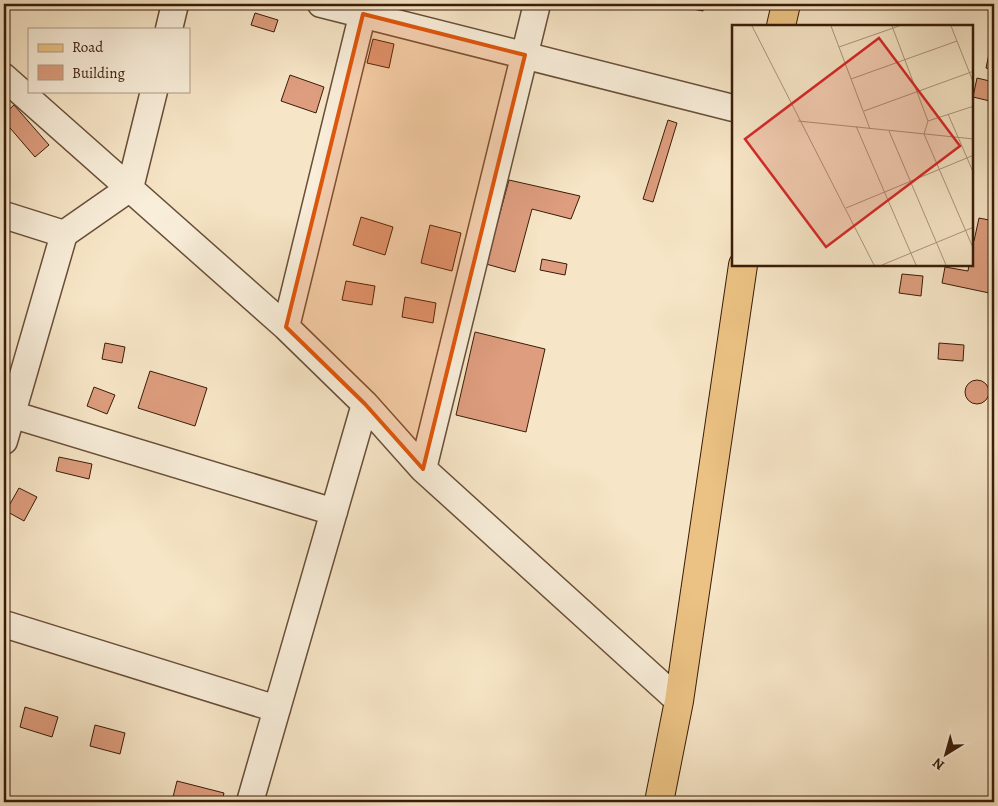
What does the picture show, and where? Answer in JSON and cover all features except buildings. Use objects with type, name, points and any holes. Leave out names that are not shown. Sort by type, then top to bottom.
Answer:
[{"type":"main road","points":[[781,25],[786,4]]},
{"type":"main road","points":[[659,802],[679,701],[743,266]]},
{"type":"street","points":[[169,28],[175,4]]},
{"type":"street","points":[[321,4],[364,9],[525,55],[732,108]]},
{"type":"street","points":[[423,468],[538,4]]},
{"type":"street","points":[[286,327],[364,9]]},
{"type":"street","points":[[4,77],[286,327],[365,404],[423,468],[679,701]]},
{"type":"street","points":[[4,440],[8,413],[64,234],[130,188],[154,92]]},
{"type":"street","points":[[4,215],[64,234]]},
{"type":"street","points":[[250,802],[365,404]]},
{"type":"street","points":[[8,413],[334,512]]},
{"type":"street","points":[[4,624],[277,710]]},
{"type":"highlighted area","points":[[363,14],[525,55],[423,469],[365,404],[286,327]]}]
